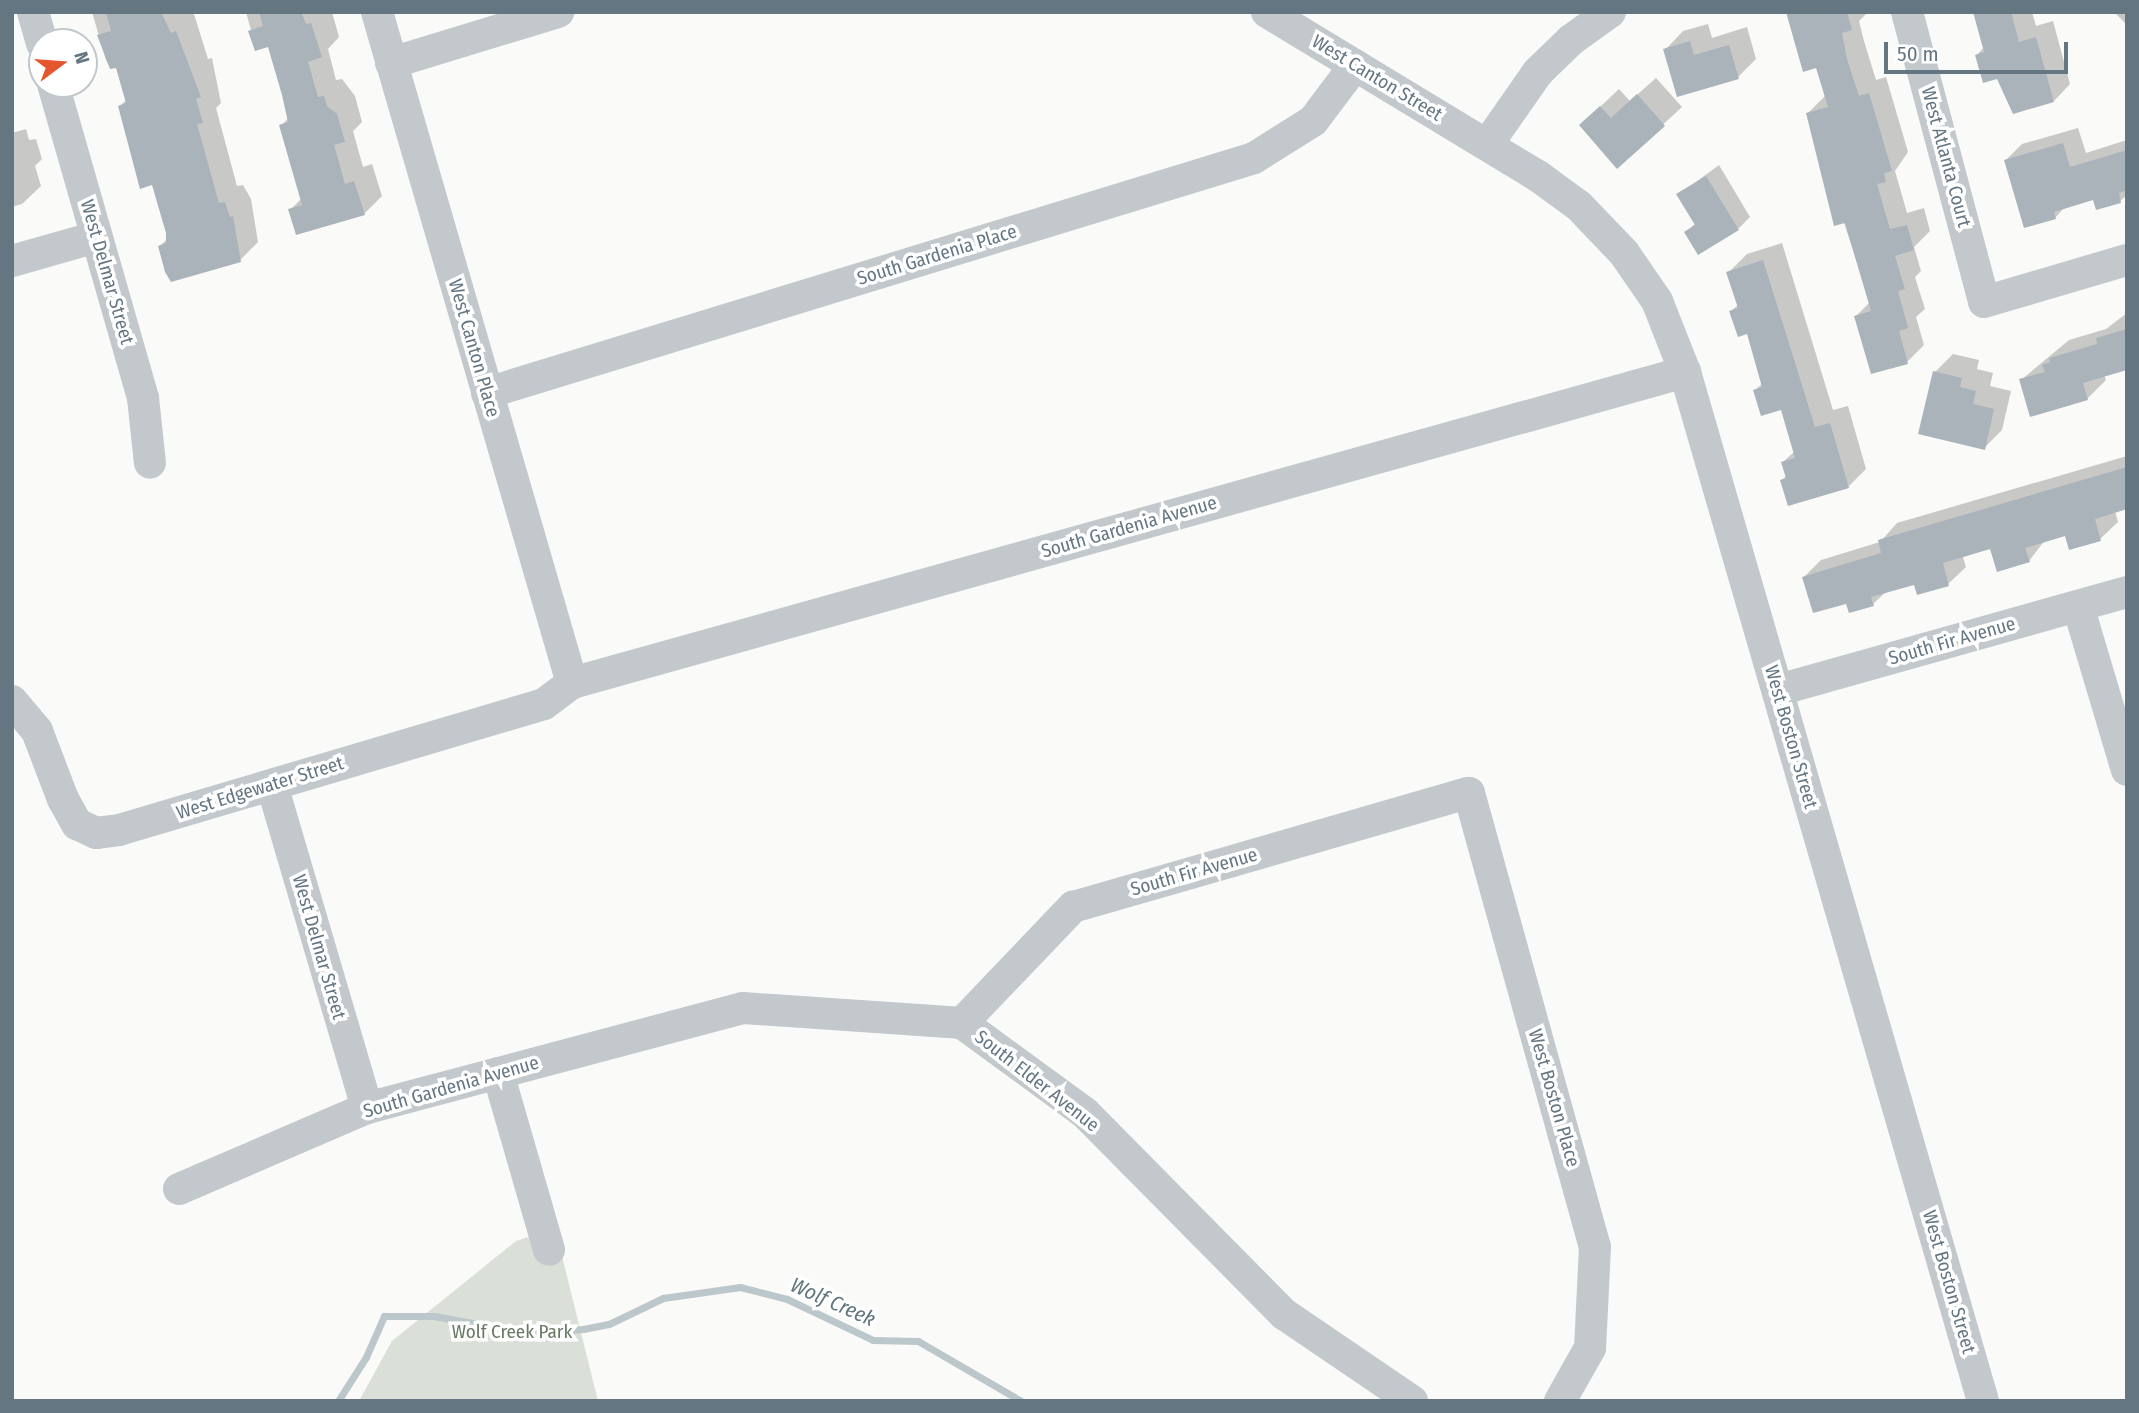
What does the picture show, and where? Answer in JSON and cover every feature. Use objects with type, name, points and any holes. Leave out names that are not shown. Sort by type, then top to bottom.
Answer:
[{"type":"street","name":"West Canton Place","points":[[377,12],[572,683]]},
{"type":"street","points":[[391,63],[558,12]]},
{"type":"street","name":"West Canton Street","points":[[1267,12],[1487,145]]},
{"type":"street","points":[[1487,145],[1538,72],[1571,40],[1610,12]]},
{"type":"street","name":"West Atlanta Court","points":[[1907,12],[1984,302],[2127,260]]},
{"type":"street","name":"South Gardenia Place","points":[[486,393],[1254,158],[1313,121],[1355,65]]},
{"type":"street","name":"West Delmar Street","points":[[57,98],[143,398],[150,463]]},
{"type":"street","name":"West Boston Street","points":[[1487,145],[1579,206],[1624,253],[1657,301],[1685,372],[1983,1401]]},
{"type":"street","points":[[12,261],[96,237]]},
{"type":"street","name":"South Gardenia Avenue","points":[[572,683],[1685,372]]},
{"type":"street","name":"South Fir Avenue","points":[[1777,690],[2127,592]]},
{"type":"street","points":[[2078,606],[2127,770]]},
{"type":"street","name":"West Edgewater Street","points":[[12,701],[37,730],[77,824],[96,833],[272,785],[544,704],[572,683]]},
{"type":"street","name":"West Delmar Street","points":[[272,785],[367,1108]]},
{"type":"street","name":"South Fir Avenue","points":[[962,1023],[1073,907],[1469,793]]},
{"type":"street","name":"West Boston Place","points":[[1469,793],[1595,1247],[1590,1348],[1560,1401]]},
{"type":"street","name":"South Elder Avenue","points":[[609,1044],[743,1008],[962,1023],[1085,1113],[1283,1314],[1412,1401]]},
{"type":"street","name":"South Gardenia Avenue","points":[[179,1189],[367,1108],[609,1044]]},
{"type":"street","points":[[498,1073],[549,1250]]},
{"type":"green space","name":"Wolf Creek Park","points":[[555,1228],[598,1401],[359,1401],[392,1341],[516,1241]]},
{"type":"building","points":[[106,12],[161,12],[171,33],[176,31],[201,97],[196,99],[203,123],[197,124],[219,203],[225,202],[230,217],[233,216],[241,262],[171,282],[165,272],[158,246],[166,243],[166,233],[152,185],[140,189],[118,106],[126,103],[116,68],[110,69],[98,38],[98,35],[111,31]]},
{"type":"building","points":[[259,12],[301,12],[306,24],[311,23],[322,57],[308,62],[318,97],[324,96],[327,106],[337,114],[345,142],[334,145],[345,184],[354,181],[365,215],[296,235],[288,209],[302,205],[279,125],[288,122],[282,95],[268,47],[255,51],[248,31],[263,26]]},
{"type":"building","points":[[1786,12],[1847,12],[1852,30],[1842,33],[1847,59],[1859,96],[1869,93],[1892,171],[1884,173],[1886,182],[1877,184],[1890,229],[1907,225],[1914,250],[1895,256],[1905,289],[1898,291],[1908,328],[1899,331],[1908,364],[1871,374],[1854,316],[1871,311],[1845,223],[1834,226],[1806,113],[1828,107],[1816,68],[1803,72]]},
{"type":"building","points":[[1973,12],[2011,12],[2019,42],[2036,37],[2054,102],[2013,114],[1997,79],[1983,83],[1975,55],[1984,52]]},
{"type":"building","points":[[1690,41],[1694,55],[1729,45],[1739,79],[1677,97],[1663,49]]},
{"type":"building","points":[[1637,94],[1665,126],[1617,169],[1579,125],[1600,106],[1611,118]]},
{"type":"building","points":[[2063,143],[2070,167],[2127,150],[2127,190],[2119,193],[2121,203],[2096,210],[2093,200],[2054,212],[2056,219],[2024,228],[2004,160]]},
{"type":"building","points":[[1706,176],[1739,230],[1698,255],[1684,232],[1695,225],[1676,194]]},
{"type":"building","points":[[1763,260],[1815,427],[1830,423],[1849,488],[1788,506],[1780,480],[1786,478],[1781,462],[1795,458],[1781,410],[1761,416],[1753,390],[1762,387],[1747,334],[1738,337],[1729,311],[1738,308],[1726,272]]},
{"type":"building","points":[[2127,329],[2127,370],[2083,383],[2088,400],[2030,417],[2019,379],[2045,372],[2042,365],[2050,362],[2049,358],[2097,344],[2096,338]]},
{"type":"building","points":[[1933,371],[1962,378],[1960,387],[1976,391],[1973,404],[1994,409],[1985,450],[1918,434]]},
{"type":"building","points":[[2127,467],[2127,509],[2095,519],[2101,541],[2069,550],[2065,536],[2025,548],[2030,562],[1997,572],[1990,549],[1943,563],[1949,586],[1917,595],[1914,585],[1871,597],[1874,606],[1849,613],[1846,604],[1813,613],[1802,577],[1881,553],[1878,540]]},
{"type":"waterway","name":"Wolf Creek","points":[[338,1401],[366,1357],[384,1316],[434,1316],[527,1333],[583,1329],[609,1324],[663,1298],[740,1287],[787,1299],[873,1340],[918,1341],[1021,1401]]}]
